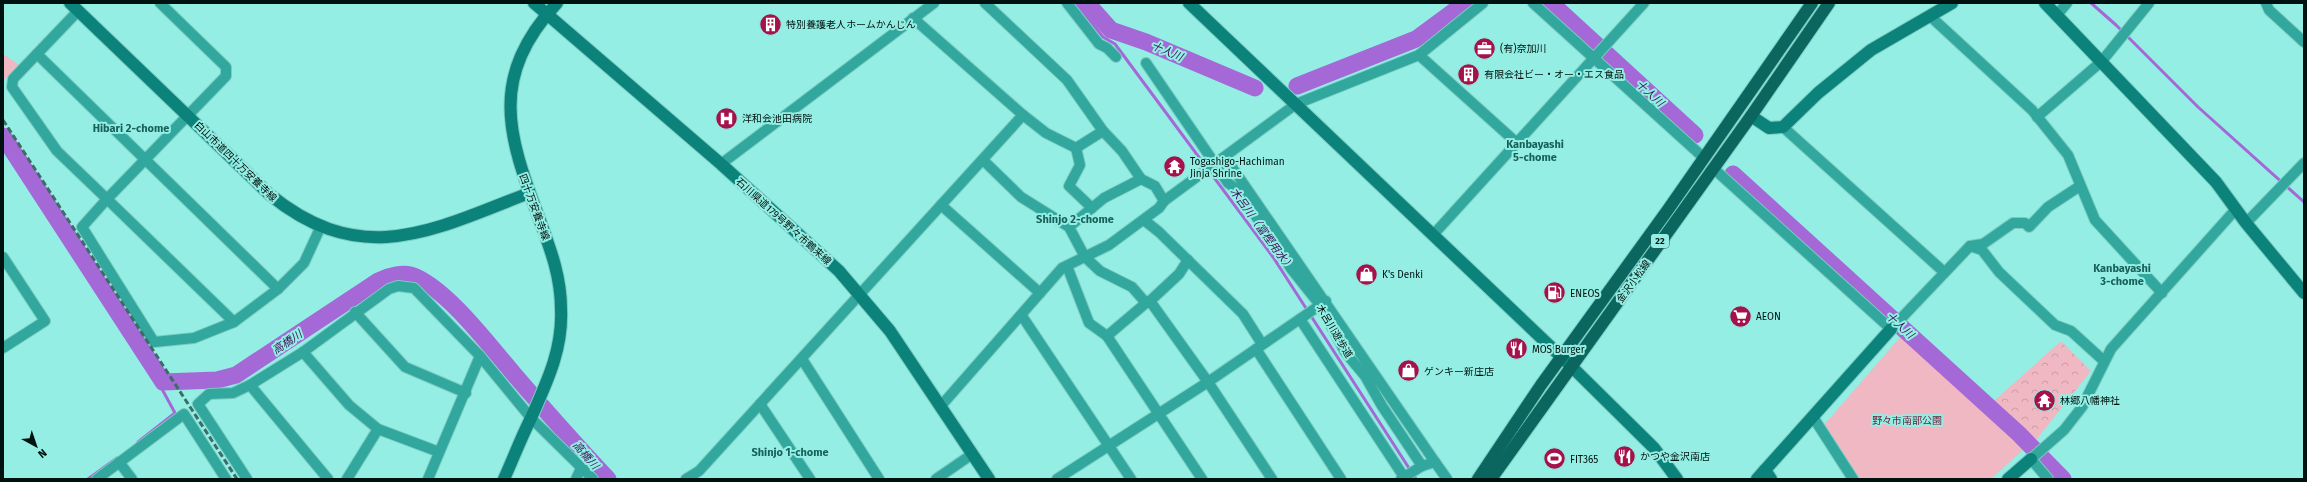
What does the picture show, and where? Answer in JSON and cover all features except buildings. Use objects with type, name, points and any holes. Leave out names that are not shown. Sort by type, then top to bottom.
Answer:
[{"type":"main road","name":"金沢小松線","points":[[1478,479],[1561,357],[1704,158],[1812,3]]},
{"type":"main road","name":"金沢小松線","points":[[1491,479],[1572,368],[1751,116],[1828,3]]},
{"type":"street","points":[[160,3],[226,67],[226,76],[82,227],[154,342],[194,338],[234,322],[278,289],[304,263],[321,226]]},
{"type":"street","name":"石川県道179号野々市鶴来線","points":[[534,3],[721,164],[840,271],[890,331],[971,455],[989,479]]},
{"type":"street","name":"四十万安養寺線","points":[[504,479],[545,389],[561,337],[560,288],[556,264],[529,193],[513,139],[510,93],[516,65],[530,37],[557,3]]},
{"type":"street","points":[[721,164],[934,3]]},
{"type":"street","points":[[985,3],[1067,80],[1103,131],[1122,151],[1141,179],[1155,186],[1164,201]]},
{"type":"street","points":[[1067,3],[1099,44],[1107,48],[1116,57]]},
{"type":"street","points":[[1189,3],[1561,357],[1654,448],[1677,479]]},
{"type":"street","points":[[940,407],[1022,316],[1062,268],[1109,245],[1159,208],[1164,201],[1296,104],[1419,55],[1483,3]]},
{"type":"street","points":[[1533,3],[1595,56],[1704,158]]},
{"type":"street","points":[[1433,235],[1518,144],[1595,56],[1644,3]]},
{"type":"street","points":[[1751,116],[1769,128],[1783,127],[1818,93],[1871,50],[1952,3]]},
{"type":"street","points":[[2045,3],[2216,182],[2246,223],[2304,293]]},
{"type":"street","points":[[2057,15],[2068,3]]},
{"type":"street","points":[[2037,117],[2102,61],[2149,3]]},
{"type":"street","points":[[2266,3],[2269,10],[2304,42]]},
{"type":"street","points":[[74,7],[37,54],[13,79],[12,87],[57,151],[234,322]]},
{"type":"street","name":"白山市道四十万安養寺線","points":[[74,7],[275,199],[305,220],[321,226],[362,236],[392,237],[412,235],[435,230],[529,193]]},
{"type":"street","points":[[1930,16],[2032,110],[2068,155],[2095,220],[2162,292]]},
{"type":"street","points":[[913,18],[1023,115],[1046,133],[1076,148]]},
{"type":"street","points":[[37,54],[278,289]]},
{"type":"street","points":[[1419,55],[1518,144]]},
{"type":"street","name":"木呂川遊歩道","points":[[1146,63],[1214,164],[1228,183],[1238,190],[1292,270],[1320,305],[1345,352],[1365,376],[1382,406],[1421,467]]},
{"type":"street","points":[[686,479],[699,471],[1023,115]]},
{"type":"street","points":[[1783,127],[1944,272]]},
{"type":"street","points":[[1076,148],[1103,131]]},
{"type":"street","points":[[1076,148],[1080,165],[1069,186],[1092,208]]},
{"type":"street","points":[[1225,157],[1320,305],[1448,479]]},
{"type":"street","points":[[983,160],[1021,197],[1069,227],[1085,257],[1100,271],[1132,287],[1148,302],[1208,382],[1272,479]]},
{"type":"street","points":[[2246,223],[2304,163]]},
{"type":"street","points":[[1713,168],[1897,324]]},
{"type":"street","points":[[1069,227],[1104,198],[1141,179]]},
{"type":"street","points":[[1756,479],[1768,474],[1813,417],[1944,272],[1970,246],[1983,244],[2013,223],[2025,223],[2029,227],[2048,207],[2080,186]]},
{"type":"street","points":[[941,204],[1040,293]]},
{"type":"street","points":[[2008,479],[2064,430],[2082,407],[2094,386],[2104,361],[2111,349],[2236,209]]},
{"type":"street","points":[[1144,220],[1188,260],[1243,314],[1259,347],[1340,479]]},
{"type":"street","points":[[1970,246],[1982,250],[1999,272],[2055,325],[2071,331],[2104,361]]},
{"type":"street","points":[[3,257],[45,321],[3,348]]},
{"type":"street","points":[[1107,336],[1179,274],[1188,260]]},
{"type":"street","points":[[1067,266],[1088,323],[1107,336],[1202,479]]},
{"type":"street","points":[[247,479],[198,404],[209,394],[233,393],[250,385],[303,352],[355,312],[389,289],[398,286],[414,288],[480,356],[593,479]]},
{"type":"street","points":[[1057,479],[1208,382],[1320,305]]},
{"type":"street","points":[[355,312],[405,368],[466,393]]},
{"type":"street","points":[[1022,316],[1131,479]]},
{"type":"street","points":[[1303,317],[1405,477],[1421,467],[1435,462]]},
{"type":"street","points":[[303,352],[349,406],[378,429],[439,452]]},
{"type":"street","points":[[428,479],[466,393],[480,356]]},
{"type":"street","points":[[802,359],[879,479]]},
{"type":"street","points":[[250,385],[328,479]]},
{"type":"street","points":[[760,404],[810,479]]},
{"type":"street","points":[[97,479],[184,414],[226,479]]},
{"type":"street","points":[[1813,417],[1853,479]]},
{"type":"street","points":[[347,479],[378,429]]},
{"type":"street","points":[[2037,454],[2048,479]]},
{"type":"street","points":[[936,479],[971,455]]},
{"type":"street","points":[[119,462],[132,479]]},
{"type":"street","points":[[576,479],[582,466]]},
{"type":"green space","points":[[3,54],[19,65],[3,81]]},
{"type":"green space","name":"野々市南部公園","points":[[1902,335],[2026,447],[1991,479],[1858,479],[1823,426]]},
{"type":"green space","points":[[2061,341],[2091,371],[2036,440],[1995,400]]},
{"type":"waterway","name":"木呂川（富樫用水）","points":[[1076,3],[1103,37],[1115,44],[1273,257],[1416,479]]},
{"type":"waterway","name":"十人川","points":[[1087,3],[1111,30],[1146,42],[1255,88]]},
{"type":"waterway","name":"十人川","points":[[1297,86],[1416,39],[1465,3]]},
{"type":"waterway","name":"十人川","points":[[1551,3],[1695,135]]},
{"type":"waterway","points":[[2091,3],[2116,25],[2198,107],[2304,202]]},
{"type":"waterway","name":"高橋川","points":[[3,136],[163,382],[217,380],[236,375],[378,281],[387,277],[402,274],[412,275],[442,295],[468,320],[548,413],[608,479]]},
{"type":"waterway","name":"十人川","points":[[1733,174],[2019,434],[2063,479]]},
{"type":"waterway","points":[[138,442],[175,413],[162,389],[163,382]]},
{"type":"waterway","points":[[88,479],[117,458]]},
{"type":"railway","points":[[3,120],[237,479]]},
{"type":"place","name":"特別養護老人ホームかんじん","points":[[771,24]]},
{"type":"place","name":"(有)奈加川","points":[[1484,48]]},
{"type":"place","name":"有限会社ビー・オー・エス食品","points":[[1468,74]]},
{"type":"place","name":"洋和会池田病院","points":[[727,118]]},
{"type":"place","name":"Togashigo-Hachiman Jinja Shrine","points":[[1174,167]]},
{"type":"place","name":"K's Denki","points":[[1367,274]]},
{"type":"place","name":"ENEOS","points":[[1555,293]]},
{"type":"place","name":"AEON","points":[[1741,316]]},
{"type":"place","name":"MOS Burger","points":[[1517,349]]},
{"type":"place","name":"ゲンキー新庄店","points":[[1409,371]]},
{"type":"place","name":"林郷八幡神社","points":[[2045,400]]},
{"type":"place","name":"かつや金沢南店","points":[[1625,456]]},
{"type":"place","name":"FIT365","points":[[1554,459]]},
{"type":"district","name":"Hibari 2-chome","points":[[131,128]]},
{"type":"district","name":"Kanbayashi 5-chome","points":[[1535,150]]},
{"type":"district","name":"Shinjo 2-chome","points":[[1075,219]]},
{"type":"district","name":"Kanbayashi 3-chome","points":[[2122,274]]},
{"type":"district","name":"Shinjo 1-chome","points":[[790,452]]}]
